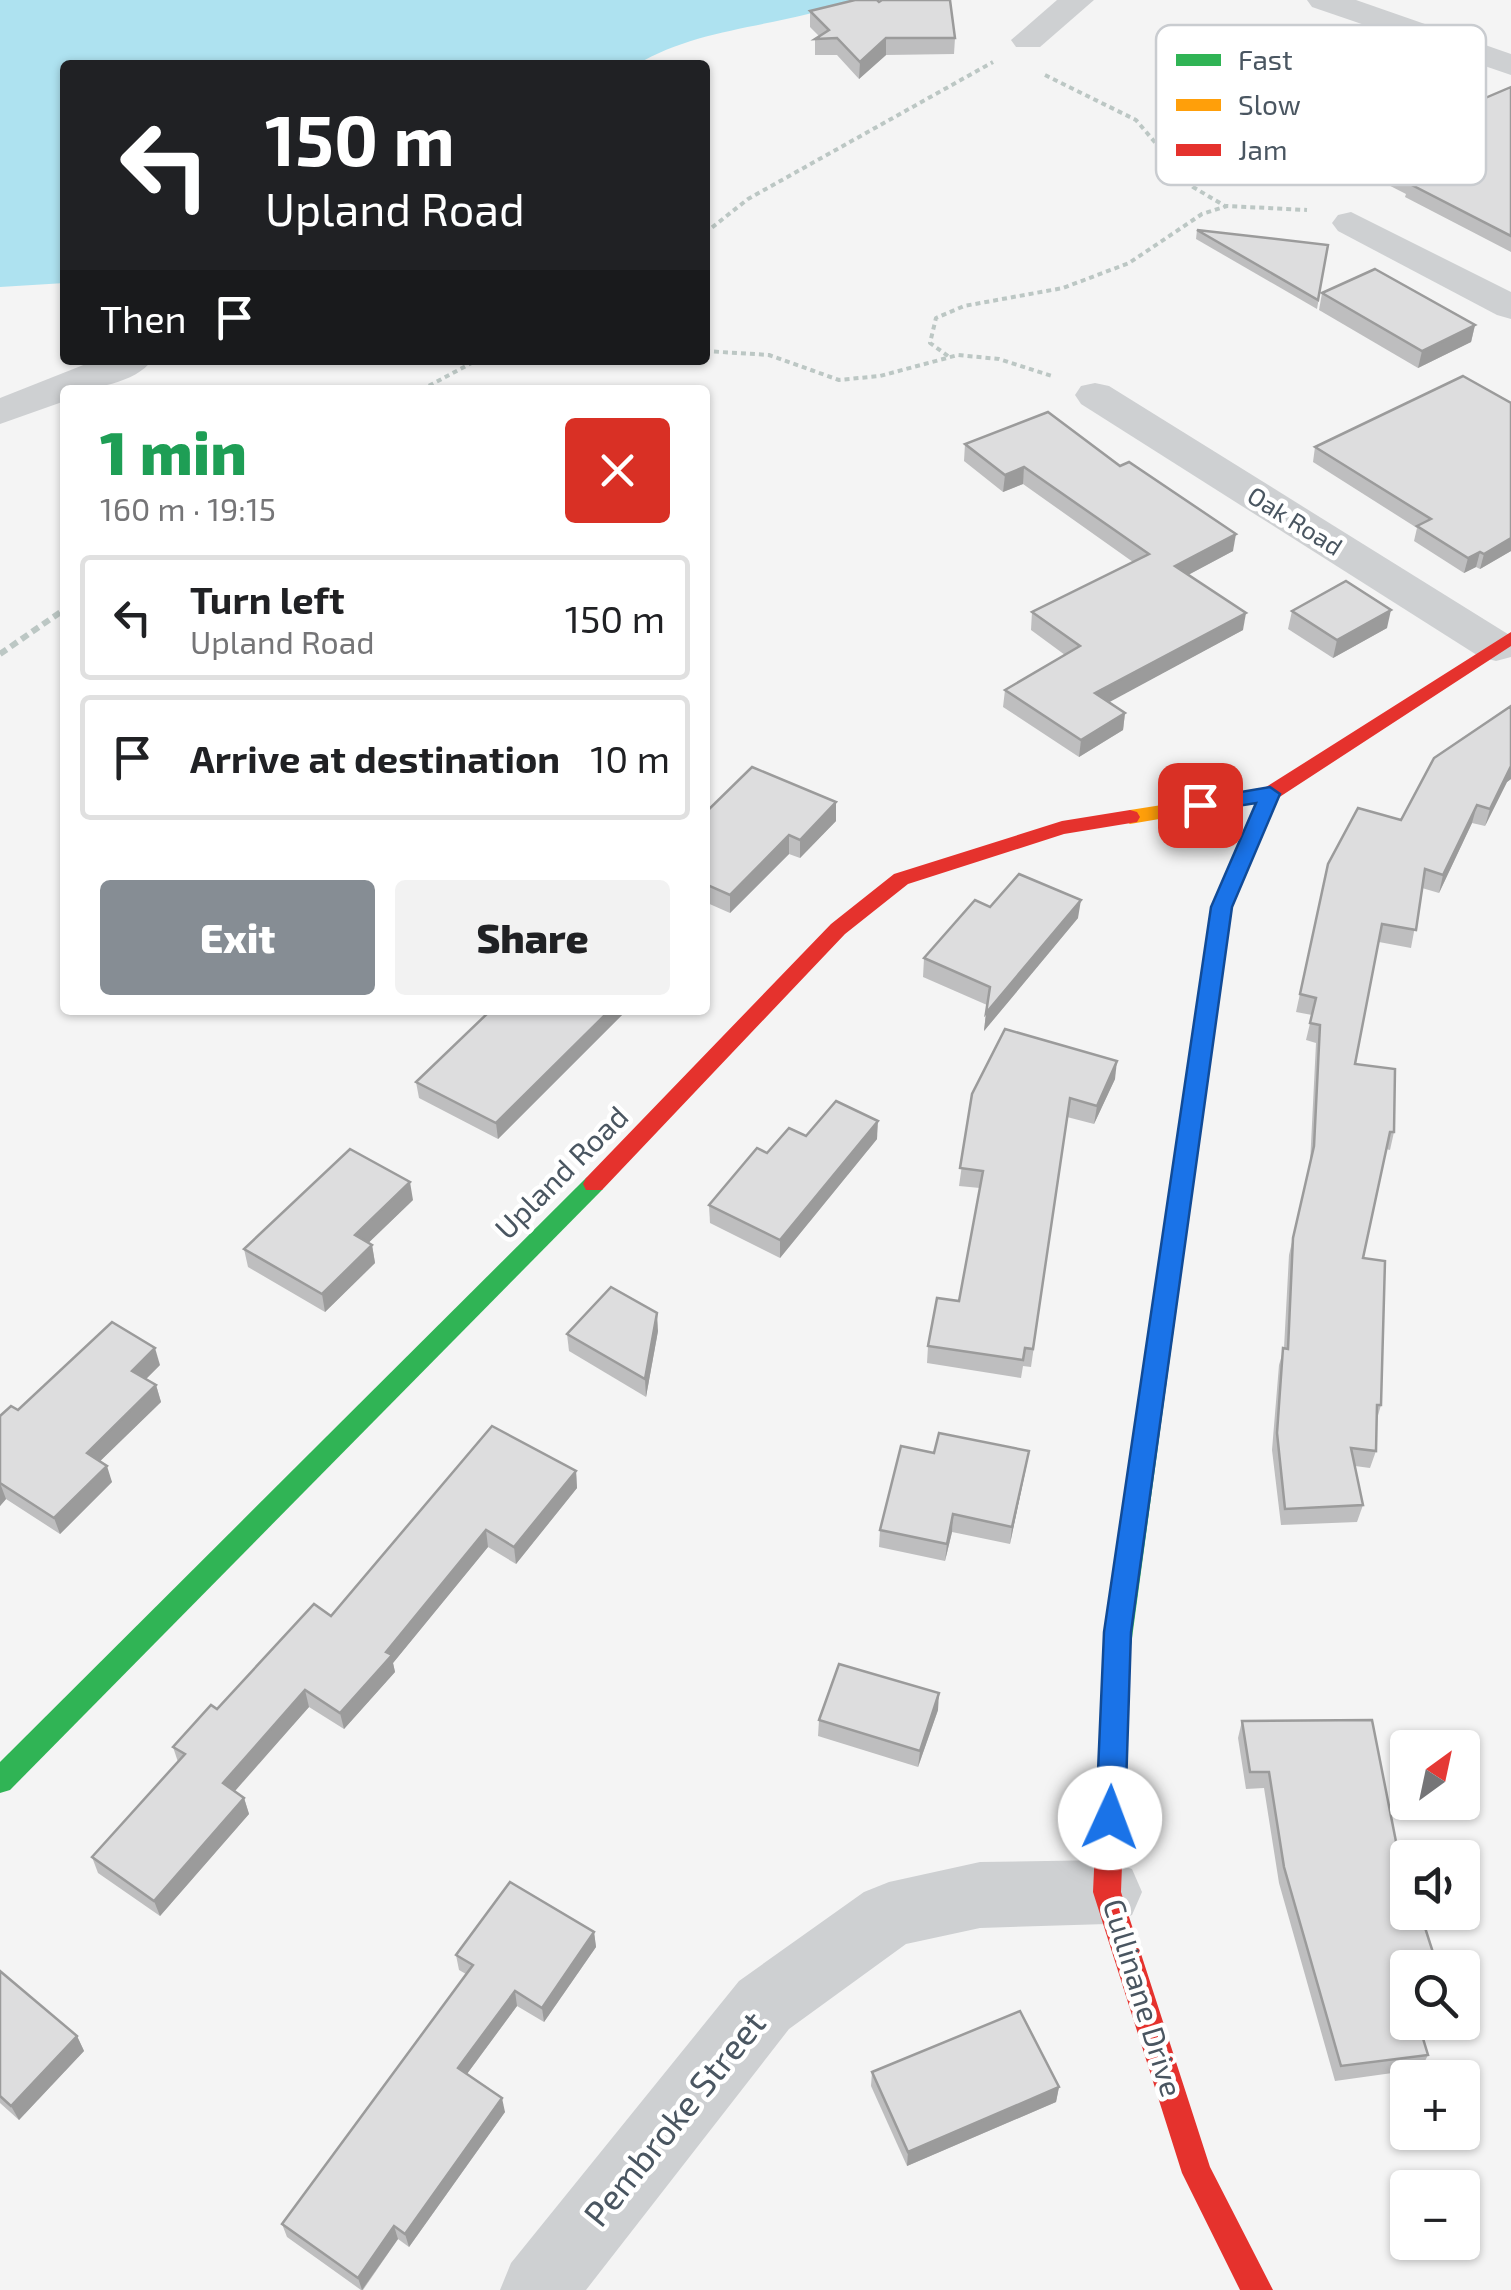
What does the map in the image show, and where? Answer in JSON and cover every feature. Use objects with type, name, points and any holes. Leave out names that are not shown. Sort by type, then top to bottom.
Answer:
[{"type":"street","points":[[1014,49],[1078,0]]},
{"type":"street","points":[[1324,0],[1396,25]]},
{"type":"street","points":[[1486,56],[1511,65]]},
{"type":"street","points":[[1351,222],[1511,306]]},
{"type":"street","points":[[69,385],[119,365]]},
{"type":"street","points":[[0,412],[60,388]]},
{"type":"street","name":"Oak Road","points":[[1095,395],[1503,642]]},
{"type":"street","points":[[1270,794],[1503,642]]},
{"type":"street","name":"Upland Road","points":[[0,1782],[609,1169],[838,928],[901,879],[1062,828],[1270,794]]},
{"type":"street","name":"Cullinane Drive","points":[[1257,2290],[1197,2172],[1108,1892],[1118,1632],[1221,907],[1270,794]]},
{"type":"street","name":"Pembroke Street","points":[[538,2290],[764,2004],[889,1915],[980,1895],[1108,1892]]},
{"type":"path","points":[[710,228],[748,199],[1014,49],[1136,120],[1156,141]]},
{"type":"path","points":[[1190,185],[1226,206]]},
{"type":"path","points":[[948,356],[930,343],[936,318],[964,306],[1063,288],[1129,263],[1202,214],[1226,206],[1299,208],[1351,222]]},
{"type":"path","points":[[710,351],[738,350],[787,360],[817,377],[845,381],[906,371],[948,356],[988,357],[1054,376],[1095,395]]},
{"type":"path","points":[[430,385],[468,365]]},
{"type":"path","points":[[0,654],[60,613]]},
{"type":"water","points":[[0,0],[853,0],[715,34],[646,60],[60,60],[60,283],[0,287]]},
{"type":"building","points":[[855,0],[950,0],[955,38],[886,38],[860,62],[837,38],[815,39],[829,30],[810,11]]},
{"type":"building","points":[[1511,87],[1511,236],[1412,185],[1486,185],[1486,98]]},
{"type":"building","points":[[1197,230],[1328,245],[1318,300]]},
{"type":"building","points":[[1375,269],[1475,325],[1422,351],[1322,293]]},
{"type":"building","points":[[1463,376],[1511,403],[1511,538],[1484,554],[1468,558],[1417,526],[1431,519],[1315,447]]},
{"type":"building","points":[[1048,412],[1120,466],[1129,462],[1236,534],[1175,566],[1246,613],[1095,693],[1125,713],[1081,740],[1005,690],[1080,646],[1032,612],[1149,554],[1024,467],[1005,475],[965,444]]},
{"type":"building","points":[[1346,581],[1391,610],[1337,640],[1292,611]]},
{"type":"building","points":[[1511,706],[1511,766],[1490,809],[1477,805],[1443,875],[1425,869],[1416,930],[1382,924],[1355,1064],[1395,1069],[1394,1132],[1390,1132],[1363,1258],[1385,1261],[1376,1451],[1351,1448],[1363,1505],[1285,1509],[1277,1433],[1283,1348],[1288,1349],[1293,1238],[1314,1146],[1320,1025],[1310,1023],[1316,998],[1300,994],[1328,864],[1358,808],[1401,820],[1434,758]]},
{"type":"building","points":[[752,767],[836,802],[800,840],[789,835],[730,895],[710,886],[710,808]]},
{"type":"building","points":[[1019,874],[1081,900],[986,1013],[990,987],[924,958],[975,900],[990,907]]},
{"type":"building","points":[[486,1015],[605,1015],[496,1123],[416,1082]]},
{"type":"building","points":[[1005,1029],[1117,1061],[1097,1106],[1070,1098],[1033,1349],[1025,1348],[1023,1360],[928,1346],[937,1298],[959,1301],[983,1171],[960,1168],[972,1094]]},
{"type":"building","points":[[836,1101],[878,1121],[780,1240],[709,1205],[757,1148],[767,1153],[789,1128],[806,1136]]},
{"type":"building","points":[[350,1149],[410,1182],[355,1235],[372,1245],[322,1294],[244,1249]]},
{"type":"building","points":[[611,1287],[657,1313],[645,1379],[567,1334]]},
{"type":"building","points":[[112,1322],[155,1348],[132,1371],[156,1385],[87,1453],[107,1466],[54,1518],[0,1483],[0,1416],[11,1406],[18,1410]]},
{"type":"building","points":[[492,1426],[576,1471],[514,1547],[486,1530],[386,1652],[392,1655],[340,1713],[305,1690],[223,1783],[244,1798],[154,1901],[92,1857],[185,1754],[173,1747],[211,1705],[217,1709],[314,1604],[331,1616]]},
{"type":"building","points":[[939,1433],[1029,1451],[1012,1527],[953,1514],[947,1544],[880,1530],[901,1446],[934,1453]]},
{"type":"building","points":[[839,1664],[939,1693],[920,1751],[819,1720]]},
{"type":"building","points":[[1372,1720],[1396,1840],[1390,1840],[1390,1930],[1426,1930],[1432,1950],[1390,1950],[1390,2040],[1423,2040],[1428,2055],[1341,2066],[1284,1867],[1269,1772],[1250,1772],[1242,1721]]},
{"type":"building","points":[[510,1882],[594,1932],[542,2008],[515,1991],[458,2068],[502,2098],[405,2234],[394,2226],[358,2278],[282,2224],[473,1965],[456,1955]]},
{"type":"building","points":[[0,1971],[77,2036],[11,2106],[0,2096]]},
{"type":"building","points":[[1020,2011],[1059,2087],[908,2152],[872,2072]]},
{"type":"traffic: fast","points":[[1117,1653],[1221,907],[1262,813]]},
{"type":"traffic: fast","points":[[0,1781],[594,1184]]},
{"type":"traffic: slow","points":[[1130,817],[1270,794]]},
{"type":"traffic: jam","points":[[1262,813],[1270,794],[1511,638]]},
{"type":"traffic: jam","points":[[594,1184],[838,929],[901,879],[1062,828],[1130,817]]},
{"type":"traffic: jam","points":[[1117,1653],[1107,1892],[1197,2173],[1257,2290]]},
{"type":"route","points":[[1110,1818],[1118,1632],[1221,907],[1270,794],[1200,805]]}]
